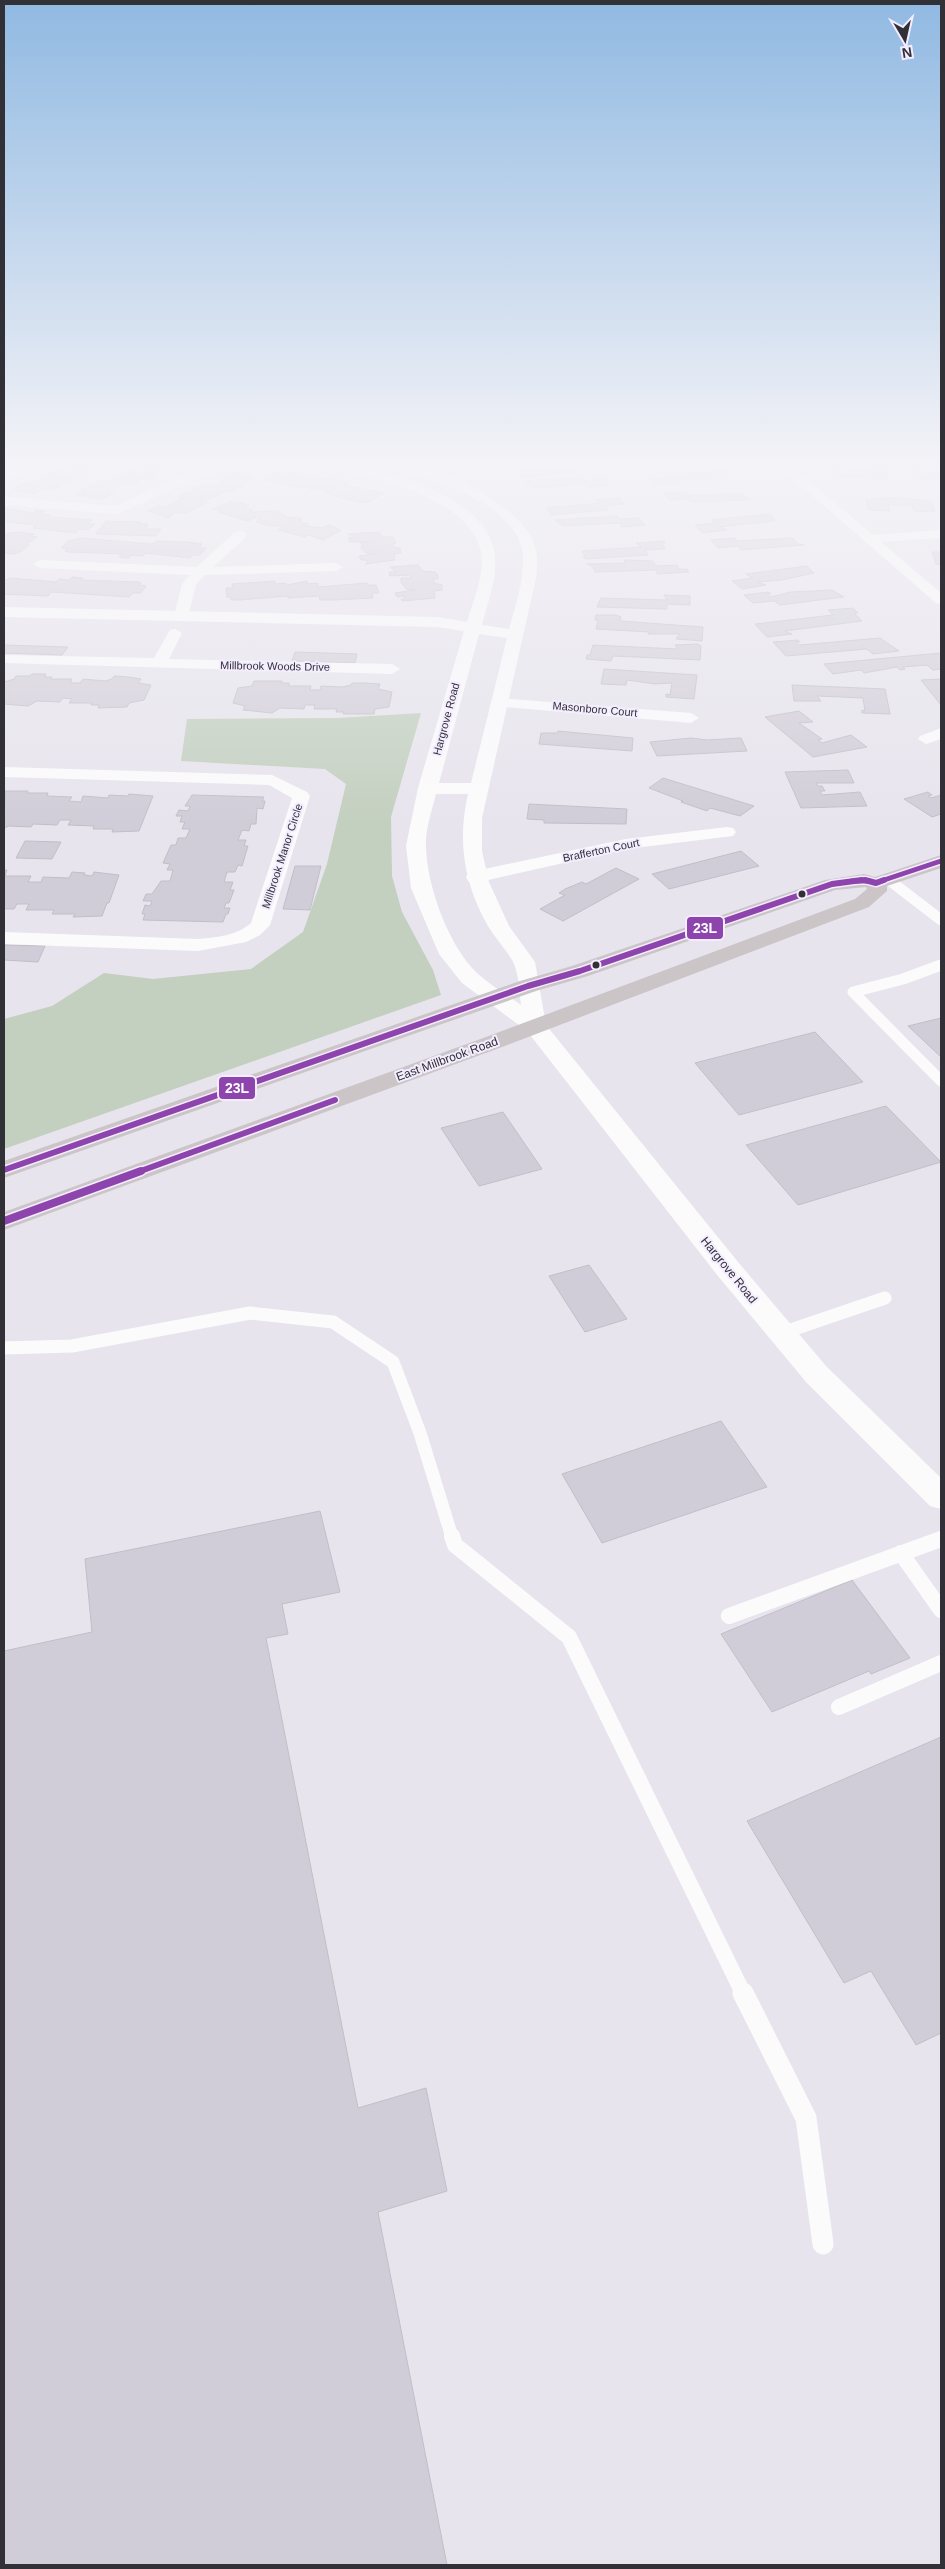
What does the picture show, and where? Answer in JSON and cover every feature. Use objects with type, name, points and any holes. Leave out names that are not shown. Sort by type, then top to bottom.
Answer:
[{"type":"main road","points":[[4,1170],[495,997],[580,971],[832,884],[864,880],[881,881],[941,861]]},
{"type":"main road","name":"East Millbrook Road","points":[[4,1221],[536,1026],[862,903],[877,891],[881,881]]},
{"type":"street","points":[[159,663],[175,633],[189,585]]},
{"type":"street","name":"Hargrove Road","points":[[483,585],[427,788],[418,826],[416,846],[421,888],[450,954],[470,978],[536,1026],[728,1269],[816,1374],[941,1497]]},
{"type":"street","name":"Hargrove Road","points":[[527,585],[479,789],[470,837],[475,877],[495,919],[524,962],[536,1026]]},
{"type":"street","points":[[923,585],[941,600]]},
{"type":"street","points":[[4,612],[182,613],[438,622],[470,632],[515,635]]},
{"type":"street","points":[[436,638],[470,632]]},
{"type":"street","points":[[156,633],[195,634]]},
{"type":"street","name":"Millbrook Woods Drive","points":[[4,660],[392,668]]},
{"type":"street","name":"Masonboro Court","points":[[499,703],[545,705],[692,718]]},
{"type":"street","name":"Millbrook Manor Circle","points":[[4,772],[272,780],[301,796],[260,925],[251,934],[229,942],[198,945],[4,938]]},
{"type":"street","points":[[427,788],[479,789]]},
{"type":"street","name":"Brafferton Court","points":[[475,877],[626,844],[727,832]]},
{"type":"lane","points":[[881,881],[941,920]]},
{"type":"lane","points":[[941,965],[903,980],[853,992],[941,1081]]},
{"type":"lane","points":[[782,1333],[885,1298]]},
{"type":"lane","points":[[4,1348],[72,1346],[250,1313],[332,1322],[393,1362],[420,1434],[455,1545],[569,1637],[676,1858],[806,2118],[823,2244]]},
{"type":"lane","points":[[729,1616],[941,1539]]},
{"type":"lane","points":[[901,1554],[941,1610]]},
{"type":"lane","points":[[839,1707],[941,1663]]},
{"type":"green space","points":[[421,713],[391,817],[392,876],[402,912],[433,970],[441,995],[4,1149],[4,1019],[52,1006],[104,973],[153,979],[251,969],[303,932],[327,864],[346,784],[325,769],[181,761],[187,719],[337,718]]},
{"type":"building","points":[[4,585],[146,586],[141,593],[133,593],[129,597],[51,592],[48,596],[4,594]]},
{"type":"building","points":[[232,585],[318,585],[318,587],[376,585],[379,593],[372,593],[373,598],[334,600],[320,600],[319,596],[288,598],[288,596],[231,600],[231,597],[227,597],[226,588],[233,588]]},
{"type":"building","points":[[403,585],[442,585],[442,590],[434,591],[435,598],[402,601],[401,599],[405,599],[404,596],[397,597],[395,593],[415,590],[406,589]]},
{"type":"building","points":[[737,585],[766,585],[742,589]]},
{"type":"building","points":[[832,590],[844,597],[780,605],[774,601],[753,603],[744,595],[769,592],[771,594],[767,594],[770,597],[791,592]]},
{"type":"building","points":[[664,595],[690,596],[690,605],[667,604],[667,609],[597,607],[601,598],[667,600]]},
{"type":"building","points":[[853,608],[858,613],[854,613],[862,621],[785,631],[792,634],[767,637],[755,624],[833,615],[828,610]]},
{"type":"building","points":[[596,615],[616,615],[621,617],[620,621],[703,627],[702,641],[676,639],[680,634],[648,634],[649,632],[596,629],[598,620],[595,620]]},
{"type":"building","points":[[880,638],[899,651],[873,654],[867,649],[786,656],[773,642],[798,640],[800,642],[796,642],[799,645]]},
{"type":"building","points":[[697,644],[701,646],[700,660],[613,656],[611,661],[586,659],[587,655],[590,655],[593,645],[678,649],[675,645]]},
{"type":"building","points":[[4,645],[68,647],[62,655],[4,653]]},
{"type":"building","points":[[295,652],[357,654],[355,663],[292,661]]},
{"type":"building","points":[[941,653],[941,669],[933,670],[927,665],[903,667],[905,669],[900,670],[897,667],[864,673],[861,670],[833,674],[824,664]]},
{"type":"building","points":[[604,669],[697,675],[694,699],[666,697],[666,694],[670,695],[672,683],[655,684],[627,680],[626,685],[601,684]]},
{"type":"building","points":[[32,674],[46,674],[44,677],[52,677],[50,679],[72,679],[70,683],[80,683],[83,679],[105,681],[112,679],[114,676],[128,677],[141,679],[138,683],[151,685],[144,700],[129,703],[127,707],[98,708],[99,705],[91,705],[92,703],[69,703],[72,699],[63,698],[60,702],[37,701],[28,706],[4,704],[4,682],[14,679],[16,676],[30,676]]},
{"type":"building","points":[[941,679],[941,705],[921,680]]},
{"type":"building","points":[[254,681],[282,681],[281,683],[289,683],[289,686],[311,686],[310,690],[320,690],[321,686],[343,687],[352,683],[380,684],[378,689],[392,692],[389,707],[375,709],[374,714],[343,714],[344,712],[336,712],[337,709],[314,709],[315,705],[305,705],[304,709],[280,708],[272,713],[243,710],[245,706],[233,703],[238,688],[252,686]]},
{"type":"building","points":[[792,685],[885,689],[890,714],[862,713],[862,710],[865,711],[863,698],[817,696],[821,701],[794,701]]},
{"type":"building","points":[[799,711],[813,722],[799,723],[822,739],[818,740],[822,743],[851,735],[867,747],[813,757],[765,717]]},
{"type":"building","points":[[558,731],[633,738],[632,751],[539,744],[541,733],[557,733]]},
{"type":"building","points":[[691,738],[707,740],[741,738],[747,751],[657,756],[650,742]]},
{"type":"building","points":[[848,770],[854,783],[816,783],[818,786],[822,786],[825,791],[820,791],[822,795],[860,792],[867,806],[801,808],[785,772]]},
{"type":"building","points":[[663,778],[754,806],[740,816],[710,808],[707,811],[649,788]]},
{"type":"building","points":[[5,791],[48,793],[47,796],[72,797],[69,801],[81,802],[83,796],[108,798],[109,795],[128,796],[129,794],[153,796],[139,831],[112,832],[113,829],[93,829],[94,826],[68,825],[71,820],[60,820],[57,825],[33,824],[31,827],[9,826],[4,828]]},
{"type":"building","points":[[928,792],[932,795],[928,796],[931,798],[941,795],[941,814],[932,817],[904,799]]},
{"type":"building","points":[[192,795],[264,797],[262,801],[265,801],[263,809],[257,808],[256,824],[251,824],[249,831],[242,830],[238,840],[246,840],[244,846],[248,846],[242,866],[238,865],[235,872],[227,872],[224,882],[233,882],[230,890],[234,890],[229,903],[226,903],[224,908],[230,908],[228,914],[226,914],[223,922],[143,920],[145,914],[142,914],[145,905],[150,906],[152,901],[143,901],[146,894],[152,894],[161,881],[170,881],[173,870],[167,870],[170,864],[163,863],[171,845],[176,845],[178,838],[186,838],[190,829],[182,829],[185,822],[180,822],[182,816],[176,816],[179,810],[188,811],[190,806],[185,806]]},
{"type":"building","points":[[529,804],[627,809],[626,824],[544,823],[544,820],[527,819]]},
{"type":"building","points":[[25,841],[61,842],[52,859],[16,858]]},
{"type":"building","points":[[741,851],[759,866],[669,889],[652,874]]},
{"type":"building","points":[[295,866],[321,866],[310,910],[283,909]]},
{"type":"building","points":[[616,868],[639,879],[563,921],[540,909],[565,895],[559,893],[565,889],[582,882],[586,884]]},
{"type":"building","points":[[4,870],[7,870],[5,876],[31,876],[28,882],[41,882],[43,877],[69,878],[72,872],[85,873],[84,875],[92,876],[94,872],[119,875],[102,916],[73,917],[75,914],[52,914],[54,910],[26,910],[29,904],[17,904],[14,909],[4,909]]},
{"type":"building","points":[[4,945],[45,946],[38,962],[4,960]]},
{"type":"building","points":[[941,1018],[941,1057],[908,1026]]},
{"type":"building","points":[[815,1032],[863,1082],[739,1115],[695,1063]]},
{"type":"building","points":[[886,1106],[941,1162],[798,1205],[746,1145]]},
{"type":"building","points":[[503,1112],[542,1169],[479,1186],[441,1128]]},
{"type":"building","points":[[589,1265],[627,1319],[585,1332],[549,1276]]},
{"type":"building","points":[[721,1421],[767,1487],[602,1543],[562,1474]]},
{"type":"building","points":[[320,1511],[340,1592],[282,1604],[288,1634],[266,1638],[358,2108],[426,2088],[447,2191],[378,2212],[447,2565],[4,2565],[4,1651],[92,1632],[85,1559]]},
{"type":"building","points":[[852,1580],[910,1658],[871,1674],[869,1671],[772,1712],[721,1634]]},
{"type":"building","points":[[941,1737],[941,2033],[916,2045],[871,1971],[844,1983],[747,1821]]},
{"type":"transit line","name":"23L","points":[[4,1170],[528,986],[580,971],[832,884],[864,880],[876,883],[941,861]]},
{"type":"transit line","name":"23L","points":[[4,1221],[335,1100]]}]
